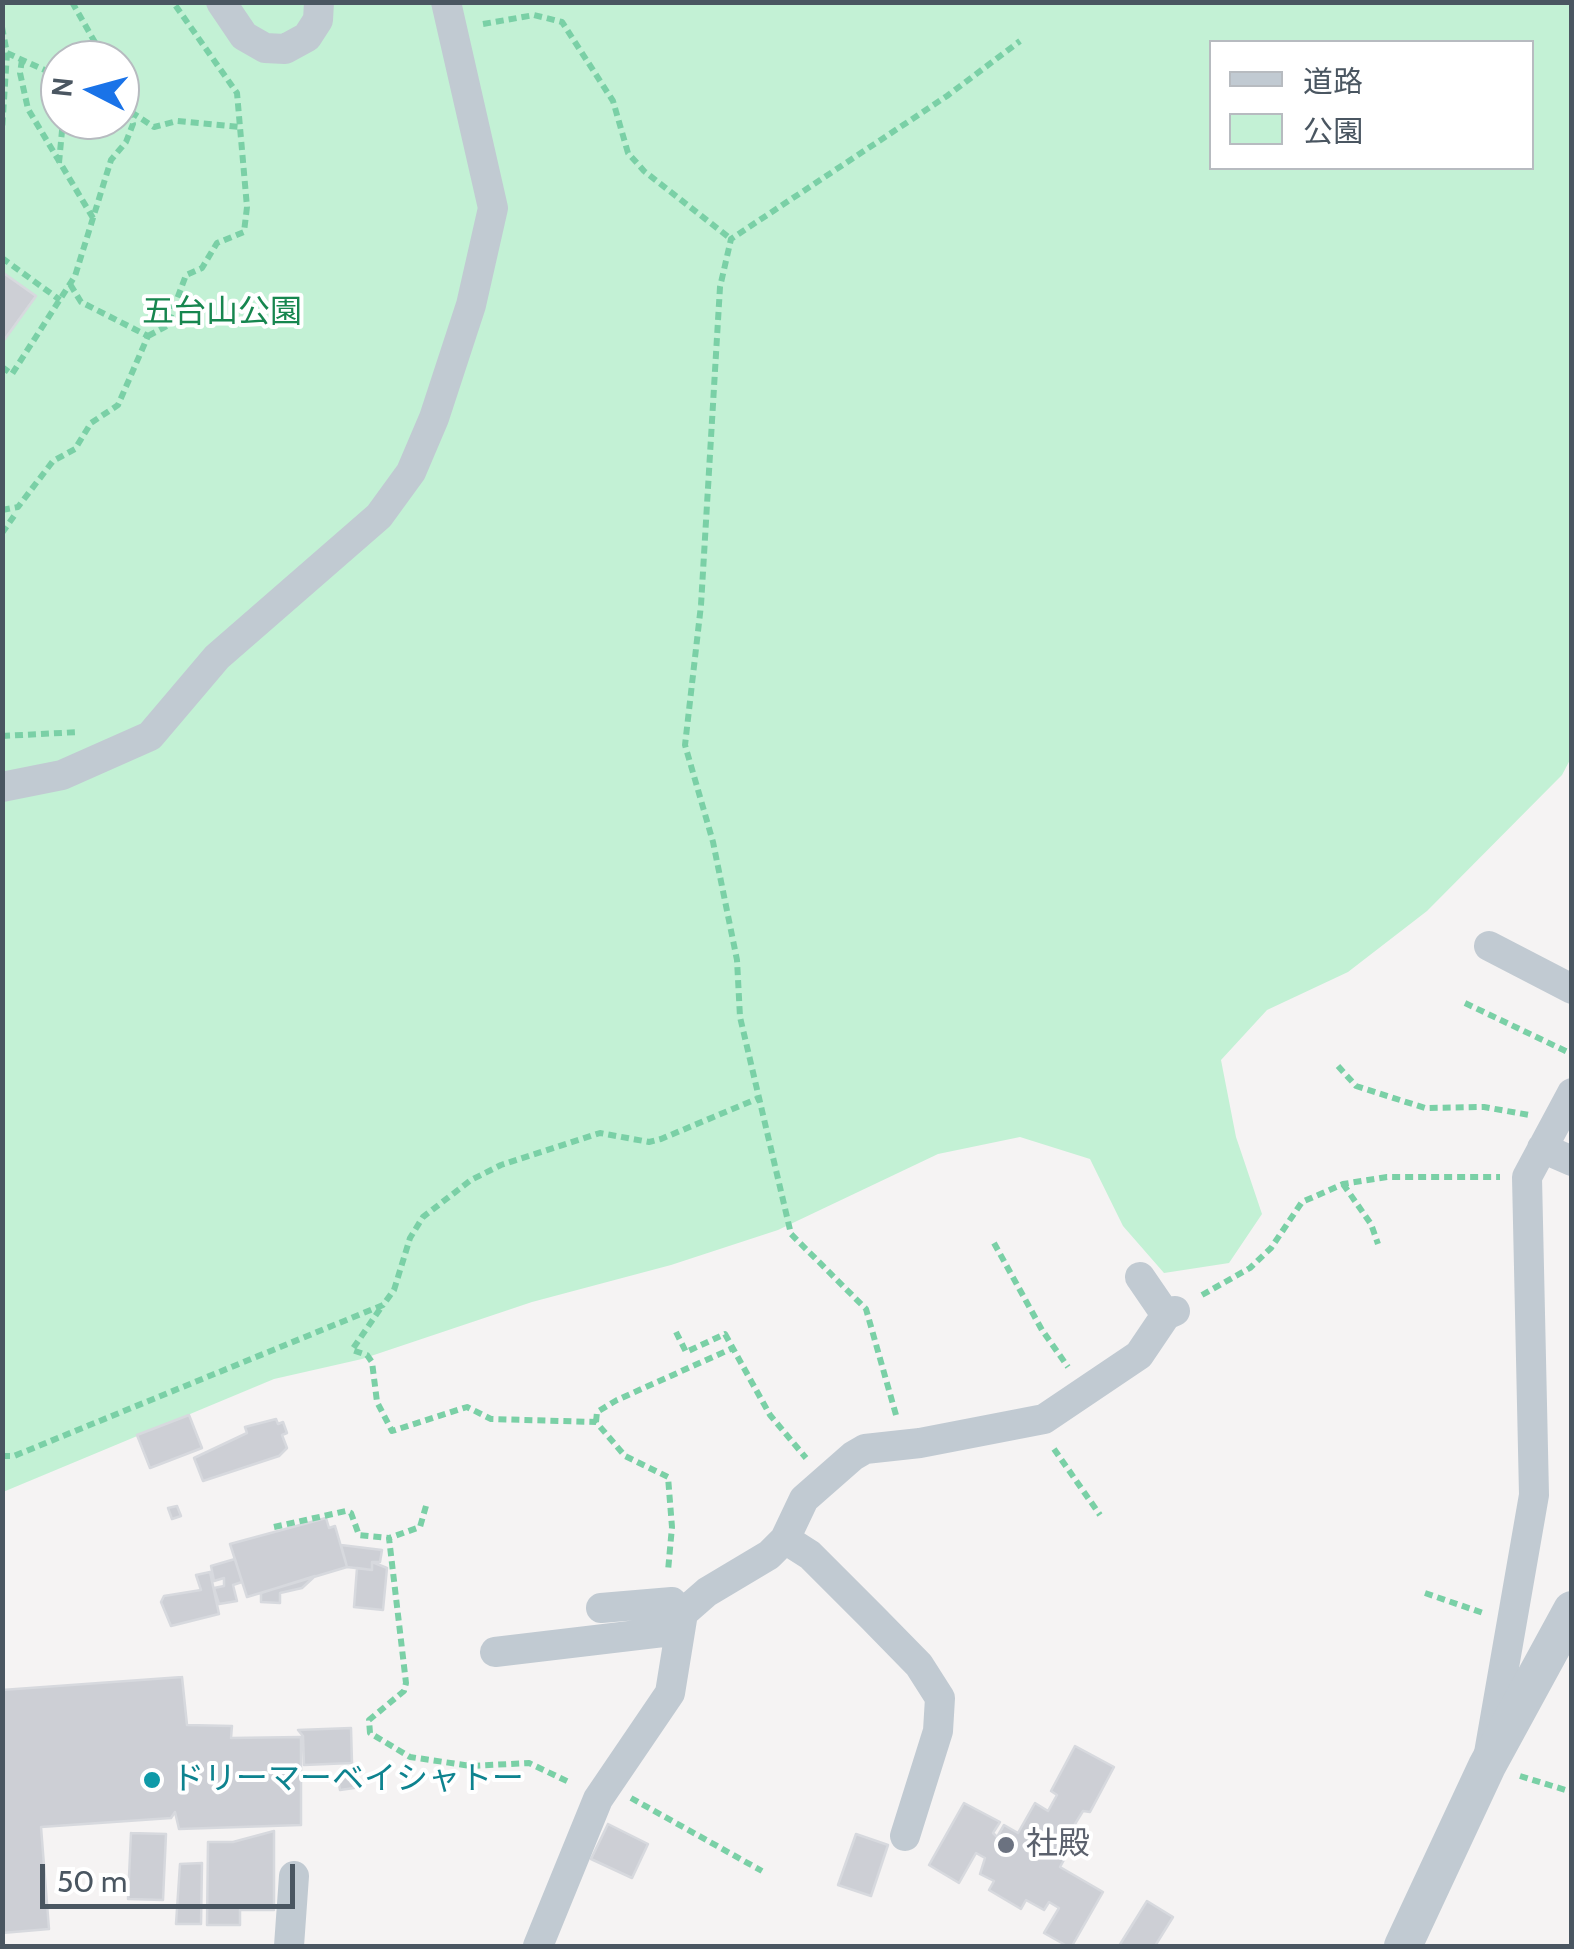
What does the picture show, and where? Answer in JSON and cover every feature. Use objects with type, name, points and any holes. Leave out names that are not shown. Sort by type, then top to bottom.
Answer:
[{"type":"street","points":[[222,2],[244,36],[265,48],[285,49],[307,37],[318,20],[320,2]]},
{"type":"street","points":[[2,787],[62,775],[150,736],[217,657],[379,516],[410,472],[434,418],[471,305],[493,208],[450,16]]},
{"type":"street","points":[[1489,946],[1572,989]]},
{"type":"street","points":[[1487,1766],[1534,1494],[1527,1177],[1572,1093]]},
{"type":"street","points":[[1548,1136],[1572,1160]]},
{"type":"street","points":[[495,1652],[676,1615],[769,1555],[785,1539],[804,1498],[823,1478],[865,1449],[1044,1419],[1139,1355],[1170,1313],[1140,1277]]},
{"type":"street","points":[[785,1539],[810,1556],[896,1641],[919,1665],[940,1698],[938,1731],[904,1836]]},
{"type":"street","points":[[601,1608],[676,1615]]},
{"type":"street","points":[[1403,1946],[1487,1766],[1572,1610]]},
{"type":"street","points":[[538,1946],[603,1792],[670,1693],[676,1615]]},
{"type":"street","points":[[288,1946],[294,1876]]},
{"type":"path","points":[[72,2],[94,40]]},
{"type":"path","points":[[2,510],[18,507],[53,461],[75,449],[91,423],[118,405],[148,336],[167,326],[186,275],[202,268],[217,243],[244,232],[247,207],[237,93],[173,2]]},
{"type":"path","points":[[450,16],[534,15],[562,22],[613,100],[628,153],[731,240]]},
{"type":"path","points":[[2,27],[7,54],[2,131]]},
{"type":"path","points":[[900,1446],[893,1391],[866,1309],[791,1234],[740,1017],[736,960],[713,842],[685,745],[701,605],[720,286],[731,240],[947,96],[1020,41]]},
{"type":"path","points":[[7,54],[40,69]]},
{"type":"path","points":[[22,60],[20,74],[28,109],[94,218]]},
{"type":"path","points":[[140,118],[154,127],[176,121],[239,126]]},
{"type":"path","points":[[59,162],[61,140]]},
{"type":"path","points":[[2,367],[12,374],[70,284],[111,160],[127,140]]},
{"type":"path","points":[[2,258],[60,300]]},
{"type":"path","points":[[70,284],[81,302],[148,336]]},
{"type":"path","points":[[2,533],[14,516]]},
{"type":"path","points":[[1466,1003],[1572,1054]]},
{"type":"path","points":[[1338,1066],[1356,1086],[1425,1108],[1484,1107],[1538,1117],[1548,1136]]},
{"type":"path","points":[[596,1422],[490,1419],[467,1407],[392,1431],[377,1402],[372,1362],[352,1350],[394,1290],[410,1238],[423,1217],[471,1180],[590,1135],[649,1142],[661,1139],[759,1098]]},
{"type":"path","points":[[1170,1313],[1250,1268],[1271,1248],[1302,1202],[1342,1184],[1387,1177],[1527,1177]]},
{"type":"path","points":[[1342,1184],[1372,1224],[1378,1244]]},
{"type":"path","points":[[994,1243],[1042,1330],[1086,1392]]},
{"type":"path","points":[[2,1456],[14,1456],[383,1305]]},
{"type":"path","points":[[676,1332],[686,1352],[725,1334],[770,1415],[823,1478]]},
{"type":"path","points":[[676,1615],[668,1476],[625,1456],[596,1422],[597,1412],[733,1348]]},
{"type":"path","points":[[1044,1419],[1055,1450],[1100,1515]]},
{"type":"path","points":[[274,1527],[346,1511],[359,1535],[388,1538],[420,1528],[426,1506]]},
{"type":"path","points":[[388,1538],[406,1683],[404,1691],[370,1720],[370,1733],[410,1758],[471,1766],[529,1763],[603,1792],[762,1871]]},
{"type":"path","points":[[1425,1593],[1511,1622]]},
{"type":"path","points":[[1487,1766],[1572,1792]]},
{"type":"green space","name":"五台山公園","points":[[3,3],[1571,3],[1571,758],[1562,775],[1427,911],[1348,972],[1267,1010],[1221,1060],[1236,1137],[1262,1214],[1229,1263],[1164,1273],[1123,1226],[1090,1159],[1020,1137],[938,1154],[778,1230],[671,1265],[532,1302],[362,1359],[274,1379],[3,1492]]},
{"type":"building","points":[[2,272],[36,296],[2,343]]},
{"type":"building","points":[[189,1415],[202,1448],[150,1468],[137,1435]]},
{"type":"building","points":[[276,1419],[278,1424],[283,1422],[287,1433],[282,1435],[287,1448],[279,1456],[203,1481],[194,1458],[247,1433],[245,1427]]},
{"type":"building","points":[[177,1506],[181,1516],[172,1519],[168,1508]]},
{"type":"building","points":[[326,1518],[329,1528],[335,1526],[347,1567],[247,1597],[230,1544]]},
{"type":"building","points":[[341,1545],[382,1550],[380,1562],[372,1562],[372,1570],[347,1567]]},
{"type":"building","points":[[235,1559],[242,1582],[233,1585],[237,1601],[219,1604],[214,1588],[224,1586],[224,1578],[214,1581],[211,1566]]},
{"type":"building","points":[[372,1562],[387,1568],[383,1610],[354,1607],[357,1568],[372,1570]]},
{"type":"building","points":[[210,1572],[219,1614],[171,1626],[161,1602],[164,1596],[201,1590],[196,1575]]},
{"type":"building","points":[[315,1576],[302,1588],[280,1593],[280,1603],[261,1602],[261,1593]]},
{"type":"building","name":"ドリーマーベイシャトー","points":[[182,1677],[187,1725],[232,1726],[231,1738],[301,1737],[301,1825],[179,1829],[175,1812],[171,1818],[41,1827],[49,1929],[2,1933],[2,1690]]},
{"type":"building","points":[[351,1728],[352,1763],[304,1765],[303,1736],[298,1730]]},
{"type":"building","name":"社殿","points":[[1075,1746],[1114,1767],[1090,1812],[1083,1811],[1075,1824],[1082,1828],[1060,1867],[1103,1892],[1072,1946],[1067,1946],[1044,1933],[1059,1908],[1049,1902],[1044,1910],[1026,1900],[1021,1909],[989,1890],[994,1881],[980,1874],[985,1858],[976,1853],[959,1883],[929,1865],[964,1803],[1000,1822],[993,1833],[997,1837],[1004,1825],[1018,1833],[1035,1803],[1048,1811],[1057,1795],[1051,1791]]},
{"type":"building","points":[[353,1772],[354,1788],[340,1790],[337,1774]]},
{"type":"building","points":[[608,1824],[648,1844],[632,1878],[591,1859]]},
{"type":"building","points":[[274,1831],[274,1910],[240,1910],[240,1925],[207,1925],[208,1842],[233,1842]]},
{"type":"building","points":[[131,1833],[166,1834],[163,1900],[128,1899]]},
{"type":"building","points":[[856,1834],[888,1845],[871,1896],[838,1885]]},
{"type":"building","points":[[202,1863],[201,1924],[176,1924],[180,1864]]},
{"type":"building","points":[[1147,1901],[1173,1917],[1155,1946],[1119,1946]]},
{"type":"place","name":"ドリーマーベイシャトー","points":[[152,1780]]},
{"type":"place","name":"社殿","points":[[1006,1845]]}]
